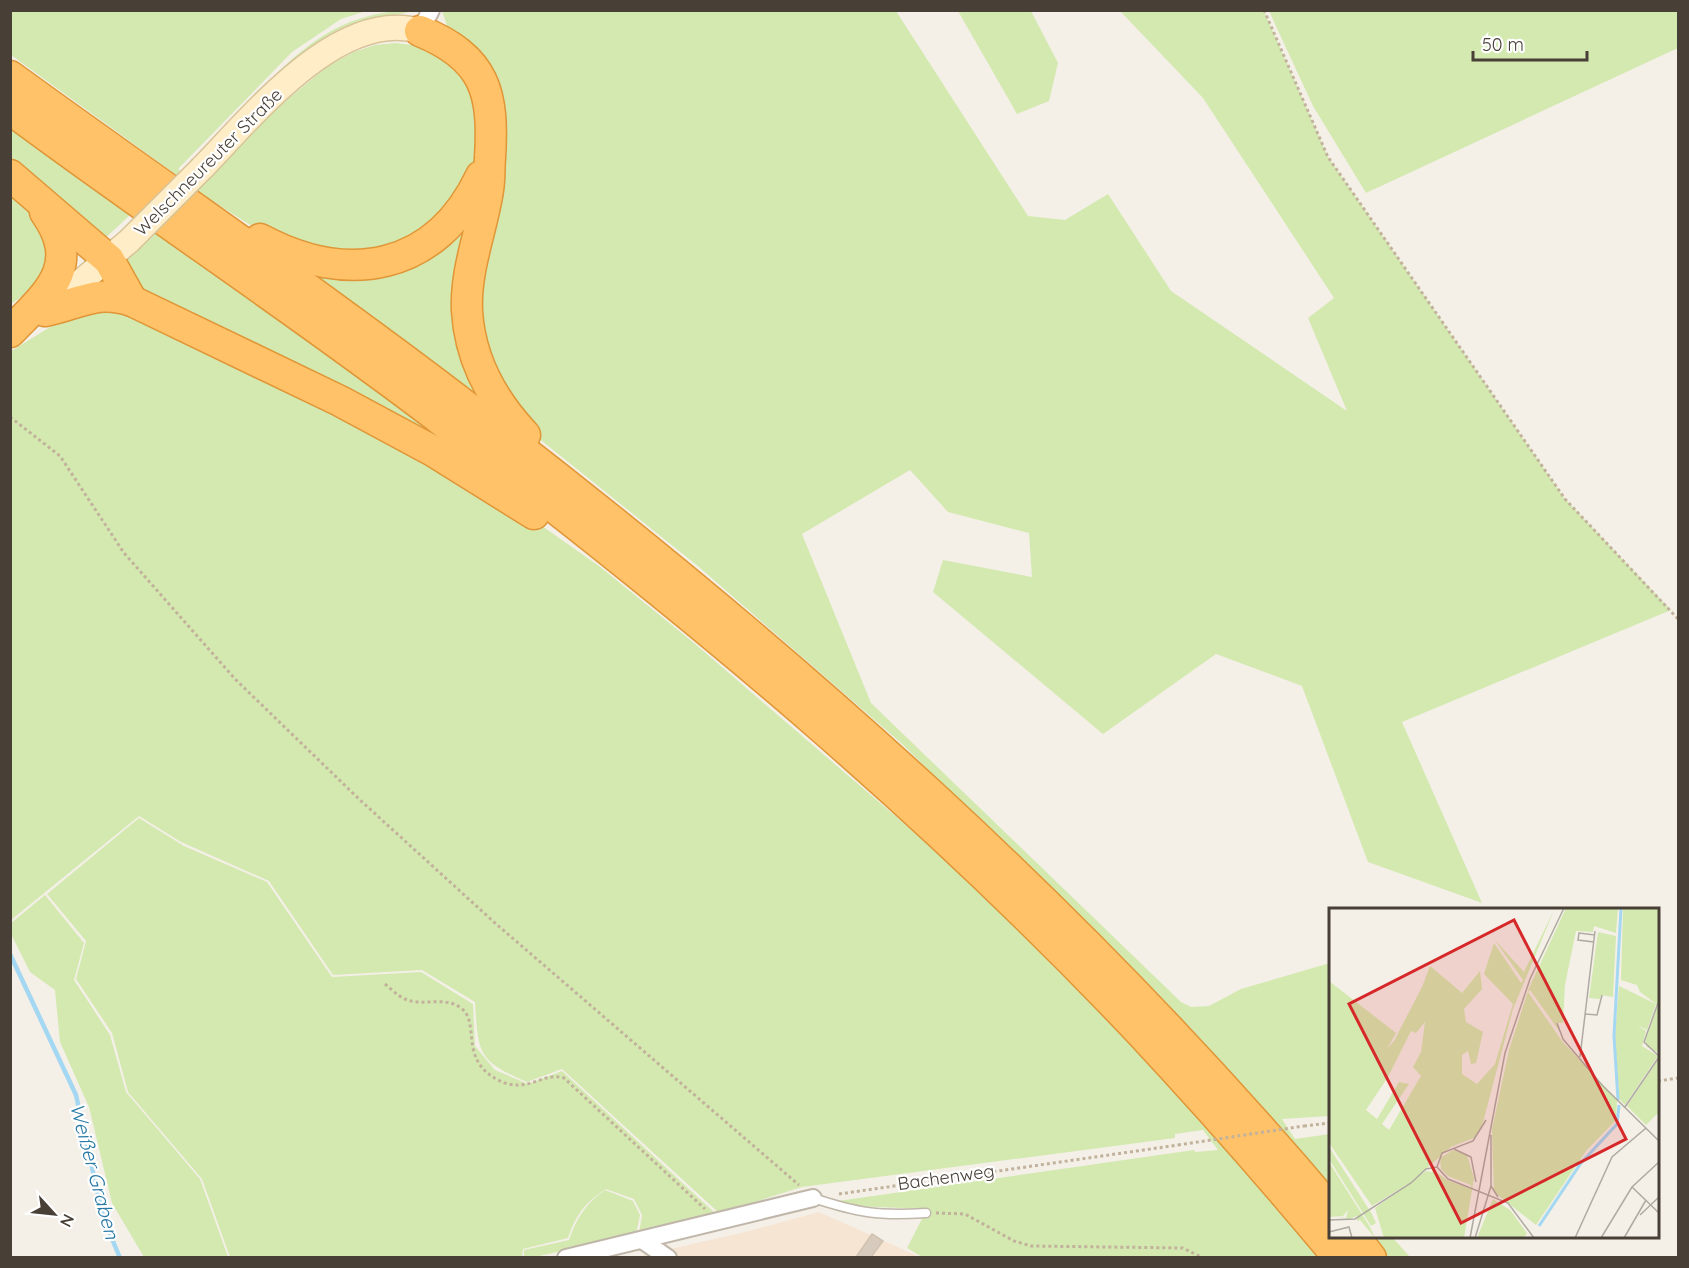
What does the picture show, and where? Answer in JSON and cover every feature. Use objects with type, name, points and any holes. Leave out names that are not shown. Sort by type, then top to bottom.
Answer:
[{"type":"highway","points":[[426,21],[471,65],[480,78],[490,101],[492,119],[489,189],[468,279],[469,329],[476,358],[490,389],[508,417],[526,436],[554,474]]},
{"type":"highway","points":[[10,76],[415,369],[554,474],[788,666],[1006,863],[1173,1031],[1329,1208]]},
{"type":"highway","points":[[10,109],[359,358],[624,563],[857,760],[1035,927],[1140,1031],[1339,1257]]},
{"type":"highway","points":[[209,219],[238,226],[282,250],[318,263],[337,266],[373,265],[409,254],[455,219],[467,204],[490,157]]},
{"type":"highway","points":[[10,176],[34,197],[119,250],[132,301]]},
{"type":"highway","points":[[10,332],[53,287],[62,261],[60,238],[56,228],[34,197]]},
{"type":"highway","points":[[45,311],[75,305],[93,296],[113,296],[132,301],[340,401],[433,451],[568,537],[624,563]]},
{"type":"highway","points":[[1356,1238],[1371,1257]]},
{"type":"main road","name":"Welschneureuter Straße","points":[[10,332],[45,311],[119,250],[289,80],[312,61],[340,44],[368,33],[426,21]]},
{"type":"street","points":[[566,1257],[813,1198]]},
{"type":"street","points":[[642,1240],[668,1257]]},
{"type":"lane","points":[[813,1198],[850,1210],[880,1215],[926,1213]]},
{"type":"path","points":[[1264,10],[1328,157],[1565,499],[1678,619]]},
{"type":"path","points":[[10,417],[60,456],[124,553],[244,687],[360,800],[495,923],[813,1198]]},
{"type":"path","points":[[385,984],[404,999],[449,1002],[462,1008],[470,1019],[470,1045],[478,1064],[498,1080],[522,1087],[555,1075],[564,1078],[701,1204],[715,1222]]},
{"type":"path","points":[[1659,1081],[1678,1078]]},
{"type":"path","name":"Bachenweg","points":[[813,1198],[1329,1123]]},
{"type":"path","points":[[926,1213],[964,1214],[1014,1241],[1031,1246],[1183,1248],[1203,1257]]},
{"type":"shaded area","points":[[819,1212],[920,1257],[631,1258],[745,1232]]},
{"type":"green space","points":[[10,11],[366,11],[341,19],[292,52],[178,169],[203,185],[219,169],[218,164],[277,108],[328,66],[354,52],[375,45],[395,43],[421,46],[455,66],[471,88],[481,135],[471,179],[434,231],[361,259],[261,232],[211,200],[11,55]]},
{"type":"green space","points":[[395,11],[412,11],[354,23],[322,39],[294,61],[241,110],[275,75],[309,45],[348,23]]},
{"type":"green space","points":[[442,11],[896,11],[1028,216],[1065,220],[1108,194],[1171,291],[1347,411],[1308,318],[1334,298],[1203,98],[1120,11],[1264,11],[1328,157],[1565,499],[1671,610],[1402,722],[1482,903],[1368,862],[1302,686],[1216,654],[1103,734],[933,592],[943,560],[1032,577],[1029,533],[948,512],[910,470],[802,534],[871,703],[1181,1002],[1191,1007],[1209,1006],[1241,989],[1329,963],[1329,1116],[1282,1119],[1295,1139],[1329,1134],[1329,1186],[1150,987],[901,743],[699,567],[532,433],[474,327],[498,175]]},
{"type":"green space","points":[[958,11],[1031,11],[1058,63],[1049,101],[1017,114]]},
{"type":"green space","points":[[1269,11],[1678,11],[1678,48],[1366,193],[1313,106]]},
{"type":"green space","points":[[10,126],[132,213],[99,244],[11,165]]},
{"type":"green space","points":[[10,194],[36,218],[51,261],[34,288],[11,304]]},
{"type":"green space","points":[[464,220],[467,254],[494,409],[293,261],[319,269]]},
{"type":"green space","points":[[158,231],[506,485],[151,305],[125,273],[126,257],[130,251],[134,254]]},
{"type":"green space","points":[[91,302],[178,330],[532,519],[599,566],[694,643],[915,833],[1024,934],[1122,1034],[1321,1257],[922,1257],[907,1248],[927,1209],[853,1206],[838,1201],[1194,1150],[1195,1152],[1218,1150],[1203,1130],[1175,1134],[1175,1138],[802,1187],[719,1213],[562,1069],[527,1082],[511,1075],[490,1061],[480,1045],[475,1002],[422,970],[333,975],[269,881],[181,842],[139,816],[11,920],[11,351]]},
{"type":"green space","points":[[139,818],[184,846],[267,882],[332,977],[421,972],[473,1004],[475,1046],[495,1070],[528,1084],[562,1071],[716,1214],[639,1233],[642,1215],[634,1199],[606,1189],[582,1210],[568,1238],[523,1249],[522,1257],[230,1257],[202,1179],[128,1092],[112,1033],[76,979],[86,941],[47,894]]},
{"type":"green space","points":[[45,895],[84,943],[74,980],[110,1035],[126,1092],[200,1179],[228,1257],[144,1257],[112,1203],[89,1107],[60,1042],[55,990],[30,972],[11,934],[11,923]]},
{"type":"green space","points":[[605,1190],[633,1201],[640,1215],[636,1234],[535,1257],[524,1257],[524,1250],[569,1240],[583,1212]]},
{"type":"green space","points":[[1373,1238],[1393,1238],[1410,1257],[1389,1257]]},
{"type":"building","points":[[872,1234],[883,1241],[871,1257],[856,1257]]},
{"type":"waterway","name":"Weißer Graben","points":[[10,954],[76,1095],[103,1217],[120,1258]]}]
